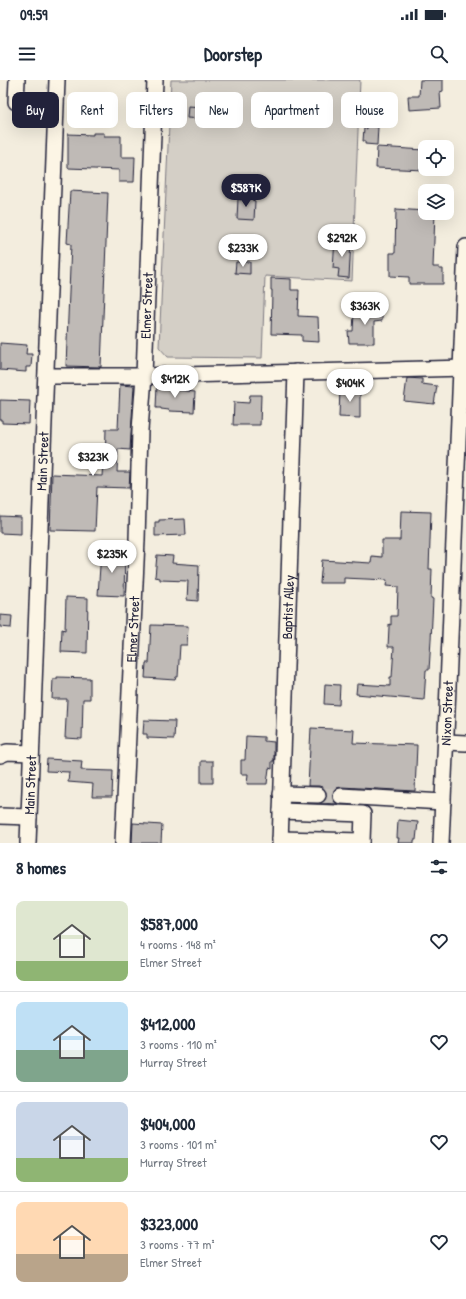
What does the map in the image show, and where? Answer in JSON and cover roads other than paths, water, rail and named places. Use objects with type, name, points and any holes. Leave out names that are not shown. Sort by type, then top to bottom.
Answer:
[{"type":"street","points":[[16,92],[17,80]]},
{"type":"street","name":"Main Street","points":[[28,843],[56,80]]},
{"type":"street","name":"Elmer Street","points":[[123,843],[137,548],[140,430],[144,376],[155,80]]},
{"type":"street","name":"Nixon Street","points":[[441,843],[464,368],[466,247]]},
{"type":"street","points":[[46,376],[144,376],[464,368]]},
{"type":"street","name":"Baptist Alley","points":[[280,841],[296,372]]},
{"type":"street","points":[[446,742],[466,743]]},
{"type":"street","points":[[0,755],[7,752],[31,753]]},
{"type":"street","points":[[282,794],[318,795]]},
{"type":"street","points":[[341,796],[443,802]]},
{"type":"street","points":[[280,841],[362,842],[364,798]]},
{"type":"street","points":[[281,811],[363,814]]},
{"type":"street","points":[[0,816],[29,817]]},
{"type":"tunnel","points":[[318,795],[341,796]]}]
